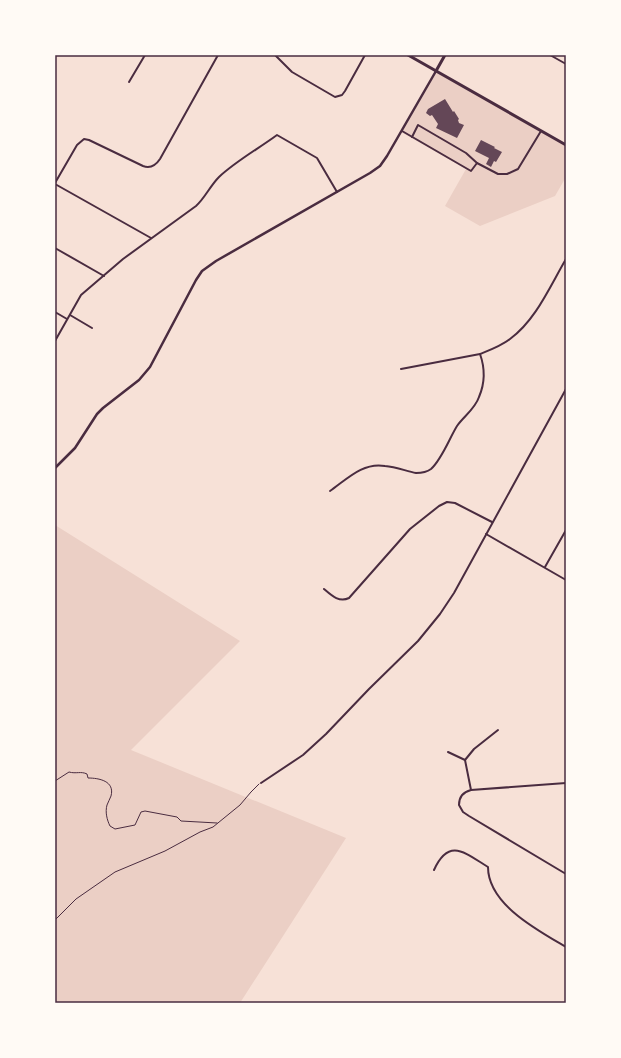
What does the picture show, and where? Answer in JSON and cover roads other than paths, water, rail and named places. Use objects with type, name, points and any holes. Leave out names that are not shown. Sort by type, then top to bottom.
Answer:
[{"type":"main road","points":[[408,55],[566,145]]},
{"type":"main road","points":[[436,71],[445,55]]},
{"type":"street","points":[[129,82],[145,55]]},
{"type":"street","points":[[151,238],[55,184],[77,145],[86,139],[143,166],[154,166],[160,158],[218,55]]},
{"type":"street","points":[[275,55],[292,72],[336,97],[342,95],[345,91],[365,55]]},
{"type":"street","points":[[550,55],[566,64]]},
{"type":"street","points":[[55,468],[75,448],[97,414],[140,380],[150,367],[202,271],[380,166],[386,159],[436,71]]},
{"type":"street","points":[[412,137],[418,125],[466,153],[477,163],[498,174],[507,174],[518,169],[541,131]]},
{"type":"street","points":[[402,131],[471,172],[477,163]]},
{"type":"street","points":[[55,341],[81,295],[123,259],[196,206],[224,173],[277,135],[317,158],[337,192]]},
{"type":"street","points":[[55,248],[104,276]]},
{"type":"street","points":[[401,369],[480,354],[503,344],[515,336],[526,325],[534,313],[566,259]]},
{"type":"street","points":[[55,312],[68,319]]},
{"type":"street","points":[[70,315],[92,328]]},
{"type":"street","points":[[330,492],[356,472],[367,467],[385,466],[416,473],[430,470],[458,426],[477,403],[484,377],[483,364],[480,354]]},
{"type":"street","points":[[261,783],[309,750],[418,641],[433,624],[447,603],[566,389]]},
{"type":"street","points":[[324,589],[338,599],[349,598],[410,529],[435,508],[443,504],[455,503],[492,522]]},
{"type":"street","points":[[544,568],[566,530]]},
{"type":"street","points":[[485,534],[566,580]]},
{"type":"street","points":[[465,760],[474,749],[498,730]]},
{"type":"street","points":[[448,752],[465,760]]},
{"type":"street","points":[[465,760],[471,790]]},
{"type":"street","points":[[566,783],[471,790],[463,794],[459,801],[460,808],[463,812],[566,874]]},
{"type":"street","points":[[434,870],[438,861],[450,851],[455,850],[464,852],[488,867],[489,878],[493,886],[504,902],[515,914],[530,926],[566,947]]}]
